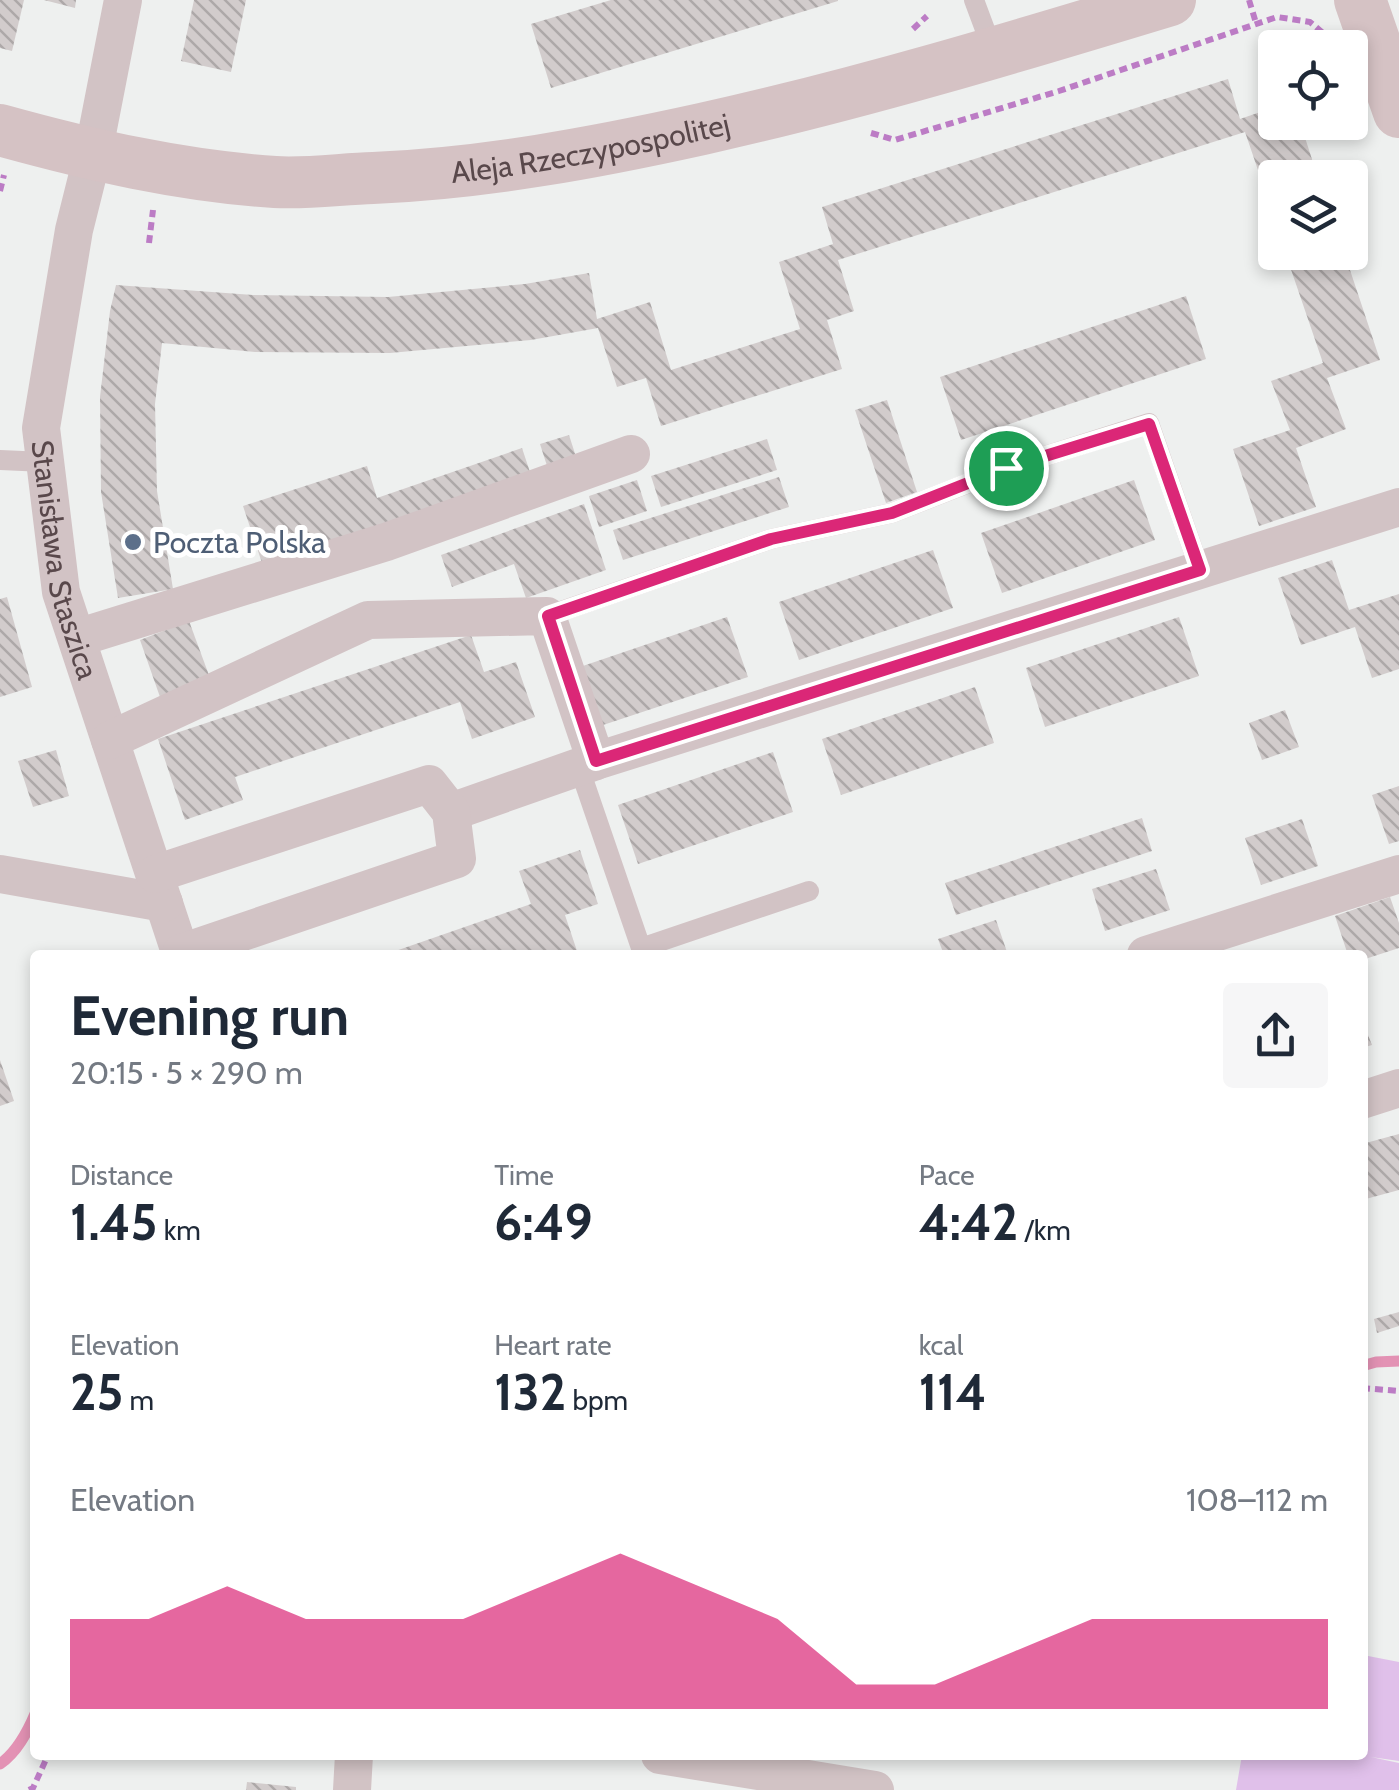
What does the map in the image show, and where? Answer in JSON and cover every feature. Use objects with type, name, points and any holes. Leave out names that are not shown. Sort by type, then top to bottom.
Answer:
[{"type":"street","name":"Stanisława Staszica","points":[[124,0],[74,230],[41,428],[60,592],[180,950]]},
{"type":"street","name":"Aleja Rzeczypospolitej","points":[[0,130],[184,172],[278,182],[429,176],[605,151],[751,118],[898,80],[1170,0]]},
{"type":"street","points":[[1344,18],[1399,112]]},
{"type":"street","points":[[77,638],[386,542],[631,454]]},
{"type":"street","points":[[451,812],[588,764],[1399,506]]},
{"type":"street","points":[[110,740],[368,620],[548,616],[588,764]]},
{"type":"street","points":[[0,874],[160,888],[429,784],[451,812],[457,859],[193,950]]},
{"type":"street","points":[[1162,950],[1399,874]]},
{"type":"street","points":[[1368,1098],[1399,1088]]},
{"type":"street","points":[[352,1790],[354,1760]]},
{"type":"street","points":[[691,1760],[876,1790]]},
{"type":"lane","points":[[974,0],[993,52]]},
{"type":"lane","points":[[548,616],[771,539],[892,513],[1006,468],[1149,424],[1200,570]]},
{"type":"lane","points":[[0,460],[45,462]]},
{"type":"lane","points":[[588,764],[642,948],[808,891]]},
{"type":"path","points":[[1249,0],[1256,23]]},
{"type":"path","points":[[895,140],[1059,91],[1277,17],[1310,22],[1344,18]]},
{"type":"path","points":[[1368,1388],[1399,1391]]},
{"type":"path","points":[[28,1790],[33,1788],[46,1760]]},
{"type":"shaded area","points":[[1368,1656],[1399,1662],[1399,1761],[1371,1757],[1399,1763],[1399,1790],[1236,1790],[1241,1760],[1368,1760]]},
{"type":"building","points":[[0,0],[24,0],[12,51],[0,48]]},
{"type":"building","points":[[44,0],[76,0],[75,8]]},
{"type":"building","points":[[194,0],[246,0],[231,72],[181,61]]},
{"type":"building","points":[[611,0],[838,1],[551,88],[531,24]]},
{"type":"building","points":[[1228,79],[1240,119],[1258,113],[1258,140],[1306,140],[1312,160],[1258,160],[1258,170],[1245,132],[838,260],[854,311],[827,320],[842,369],[661,426],[646,378],[617,387],[598,328],[531,340],[390,353],[255,352],[162,343],[155,404],[157,491],[173,589],[118,598],[101,492],[100,397],[116,285],[253,295],[388,297],[525,284],[589,273],[597,319],[650,302],[671,370],[800,329],[779,262],[833,244],[822,207]]},
{"type":"building","points":[[1291,270],[1350,270],[1380,360],[1327,378],[1346,429],[1296,448],[1316,507],[1259,526],[1233,449],[1290,430],[1271,381],[1323,363]]},
{"type":"building","points":[[1186,296],[1206,359],[961,440],[940,377]]},
{"type":"building","points":[[887,400],[917,492],[886,503],[855,410]]},
{"type":"building","points":[[569,435],[578,463],[549,472],[540,444]]},
{"type":"building","points":[[767,439],[777,470],[661,507],[651,476]]},
{"type":"building","points":[[522,448],[532,478],[264,569],[243,506],[367,466],[377,498]]},
{"type":"building","points":[[779,477],[789,507],[623,560],[613,530]]},
{"type":"building","points":[[637,480],[647,511],[599,527],[589,496]]},
{"type":"building","points":[[1134,480],[1155,540],[1002,593],[981,533]]},
{"type":"building","points":[[584,504],[606,570],[526,598],[514,564],[452,587],[441,555]]},
{"type":"building","points":[[933,550],[953,608],[799,660],[779,602]]},
{"type":"building","points":[[1332,560],[1349,610],[1399,594],[1399,669],[1372,678],[1355,627],[1301,645],[1278,578]]},
{"type":"building","points":[[7,597],[32,687],[0,697],[0,599]]},
{"type":"building","points":[[727,617],[748,677],[594,728],[574,669]]},
{"type":"building","points":[[1179,617],[1199,676],[1045,727],[1026,668]]},
{"type":"building","points":[[189,621],[210,678],[160,697],[140,640]]},
{"type":"building","points":[[471,635],[484,672],[516,662],[535,717],[472,739],[460,702],[235,777],[243,800],[185,820],[158,739]]},
{"type":"building","points":[[975,687],[994,743],[841,795],[822,739]]},
{"type":"building","points":[[1285,710],[1299,747],[1262,760],[1249,723]]},
{"type":"building","points":[[56,750],[69,796],[33,807],[18,761]]},
{"type":"building","points":[[773,752],[793,812],[638,864],[618,805]]},
{"type":"building","points":[[1399,786],[1399,841],[1389,844],[1372,795]]},
{"type":"building","points":[[1142,818],[1152,851],[956,915],[945,883]]},
{"type":"building","points":[[1302,819],[1318,866],[1261,885],[1245,838]]},
{"type":"building","points":[[580,850],[598,904],[565,915],[577,950],[398,950],[531,904],[519,871]]},
{"type":"building","points":[[1156,869],[1170,910],[1105,931],[1092,889]]},
{"type":"building","points":[[1390,897],[1399,923],[1399,948],[1368,958],[1368,950],[1346,950],[1335,916]]},
{"type":"building","points":[[996,920],[1006,950],[942,950],[938,939]]},
{"type":"building","points":[[0,1060],[14,1101],[0,1106]]},
{"type":"building","points":[[1399,1134],[1399,1190],[1368,1198],[1368,1142]]},
{"type":"building","points":[[1399,1312],[1399,1326],[1377,1333],[1374,1319]]},
{"type":"building","points":[[247,1782],[296,1787],[296,1790],[246,1790]]},
{"type":"waterway","points":[[1368,1364],[1399,1361]]},
{"type":"waterway","points":[[0,1764],[12,1754],[30,1724]]},
{"type":"place","name":"Poczta Polska","points":[[133,542]]},
{"type":"route","points":[[1149,424],[1200,570],[596,761],[548,616],[771,539],[892,513],[1006,468],[1149,424]]}]
